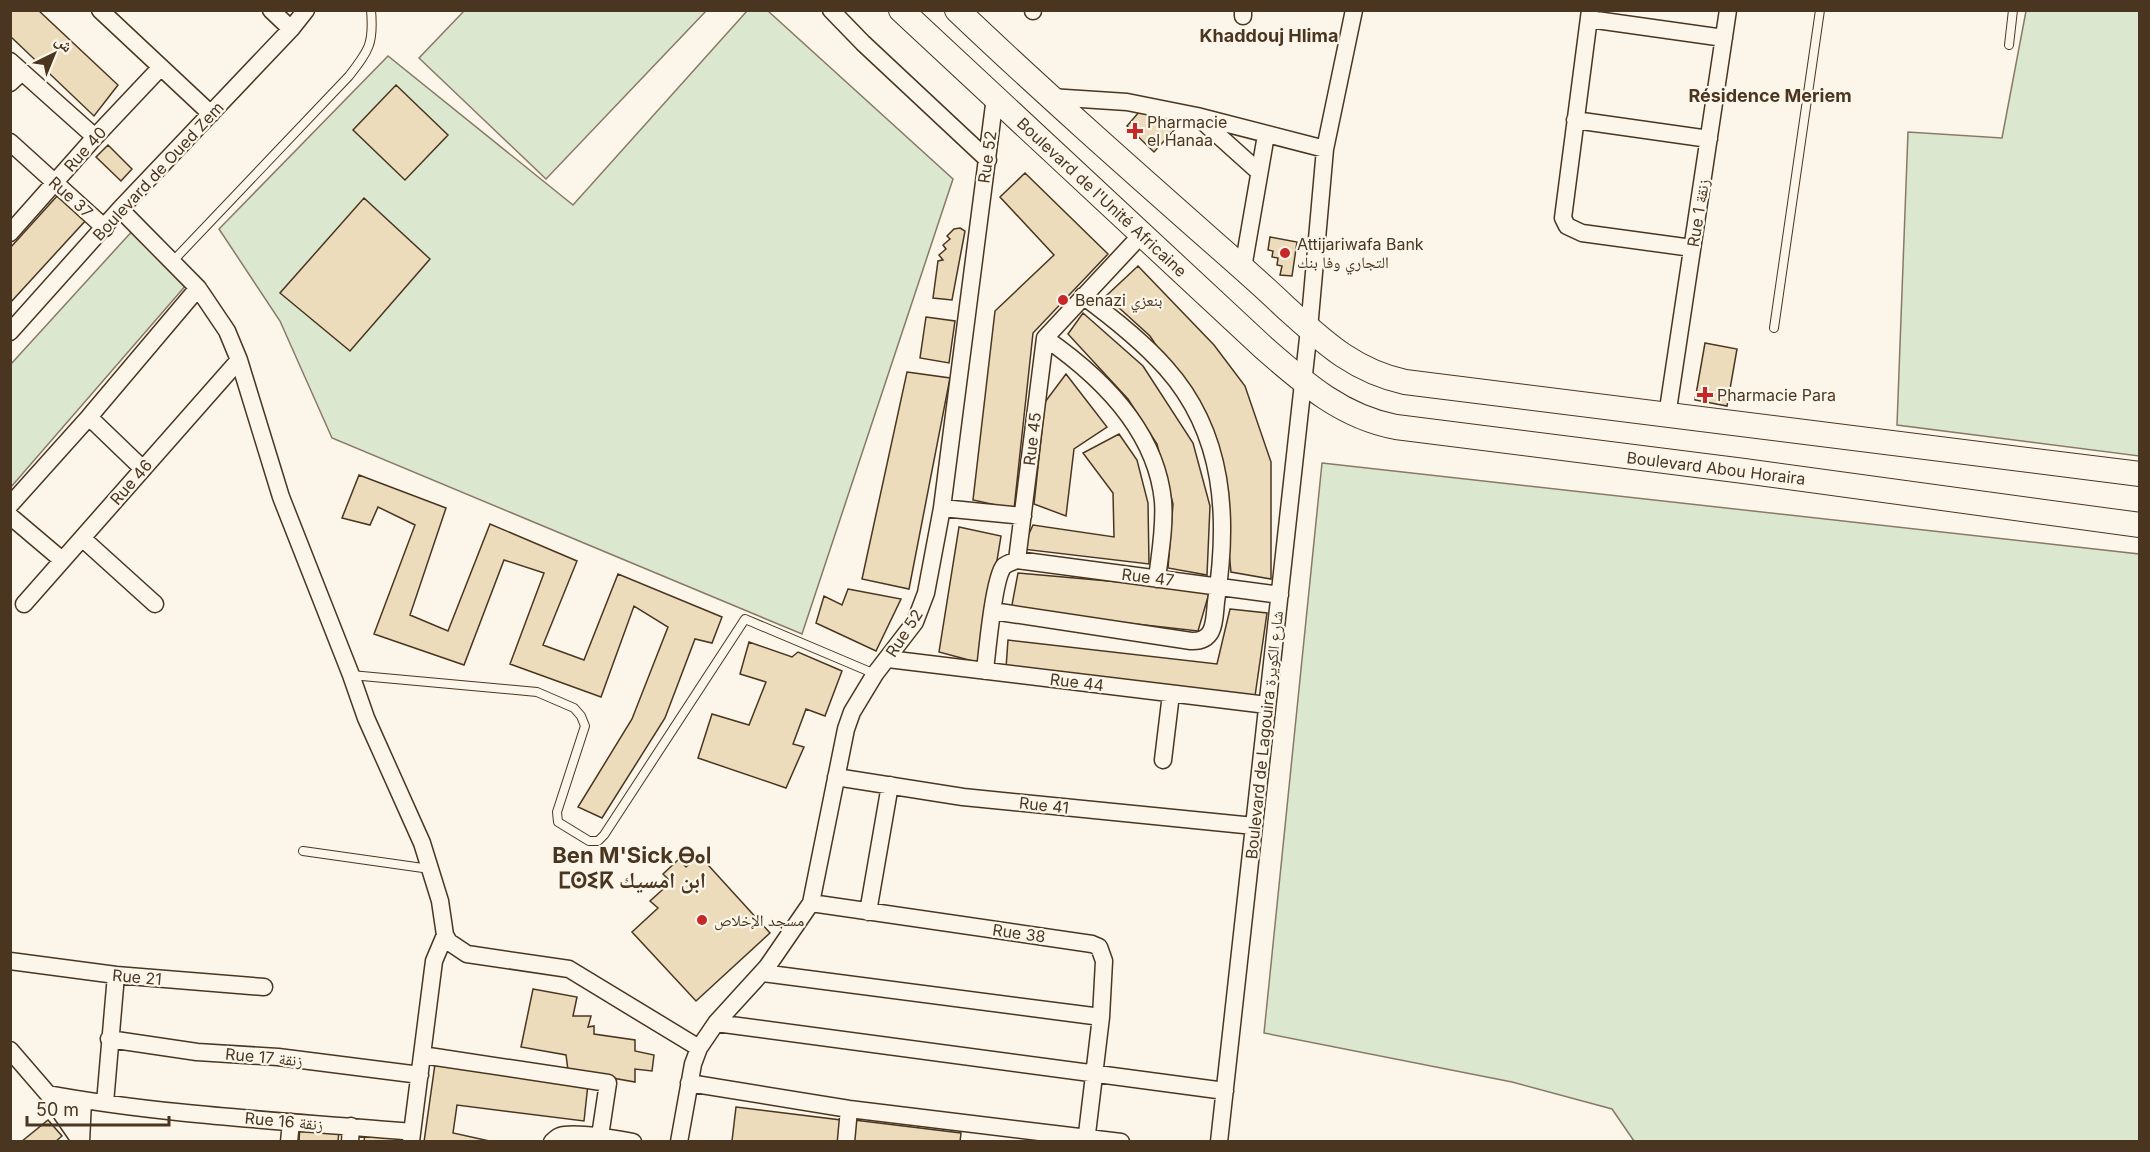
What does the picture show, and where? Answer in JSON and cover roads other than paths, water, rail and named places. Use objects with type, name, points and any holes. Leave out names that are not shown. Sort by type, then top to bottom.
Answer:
[{"type":"main road","name":"Boulevard de l'Unité Africaine","points":[[901,10],[1303,382]]},
{"type":"main road","points":[[957,10],[1049,97],[1309,329],[1346,358],[1388,378],[1667,416],[2139,474]]},
{"type":"main road","name":"Boulevard Abou Horaira","points":[[1303,382],[1344,410],[1367,420],[1396,427],[1756,472],[2139,525]]},
{"type":"street","points":[[100,10],[211,114]]},
{"type":"street","points":[[272,10],[291,29]]},
{"type":"street","name":"Boulevard de Oued Zem","points":[[10,332],[120,209],[291,29],[306,10]]},
{"type":"street","points":[[831,10],[988,160]]},
{"type":"street","name":"Boulevard de Lagouira شارع الكويرة","points":[[1219,1142],[1309,329],[1325,149],[1354,10]]},
{"type":"street","name":"Rue 1 زنقة","points":[[1667,416],[1728,10]]},
{"type":"street","points":[[1692,248],[1582,233],[1567,226],[1563,218],[1589,15],[1724,38]]},
{"type":"street","name":"Rue 40","points":[[10,233],[94,137],[161,67]]},
{"type":"street","points":[[14,72],[94,137]]},
{"type":"street","name":"Rue 52","points":[[689,1083],[699,1048],[717,1023],[782,948],[811,903],[849,721],[875,674],[915,622],[921,608],[929,580],[942,508],[995,96]]},
{"type":"street","points":[[1049,97],[1127,102],[1197,116],[1325,149]]},
{"type":"street","points":[[1197,116],[1259,172]]},
{"type":"street","points":[[1575,120],[1709,139]]},
{"type":"street","points":[[1243,268],[1266,135]]},
{"type":"street","name":"Rue 37","points":[[10,142],[105,228]]},
{"type":"street","points":[[120,209],[198,288],[221,322],[239,360],[281,497],[366,718],[422,843],[443,912],[445,935],[453,946],[467,954],[560,967],[578,973],[699,1048]]},
{"type":"street","points":[[1142,234],[1045,338],[1076,360],[1109,392],[1130,418],[1149,451],[1161,485],[1164,512],[1158,579]]},
{"type":"street","points":[[10,506],[90,417],[198,288]]},
{"type":"street","points":[[993,611],[1201,642],[1207,639],[1212,629],[1219,587],[1223,513],[1221,487],[1212,449],[1196,413],[1179,384],[1154,355],[1083,296]]},
{"type":"street","name":"Rue 45","points":[[1017,560],[1045,338]]},
{"type":"street","name":"Rue 46","points":[[24,604],[239,360]]},
{"type":"street","points":[[90,417],[143,469]]},
{"type":"street","points":[[942,508],[1023,516]]},
{"type":"street","points":[[10,516],[62,561]]},
{"type":"street","points":[[82,538],[156,604]]},
{"type":"street","points":[[985,670],[1001,572],[1008,563],[1017,560]]},
{"type":"street","name":"Rue 47","points":[[1017,560],[1280,595]]},
{"type":"street","name":"Rue 44","points":[[888,659],[1267,705]]},
{"type":"street","points":[[1162,760],[1171,694]]},
{"type":"street","name":"Rue 41","points":[[836,777],[963,797],[1254,826]]},
{"type":"street","points":[[868,912],[890,786]]},
{"type":"street","name":"Rue 38","points":[[811,903],[1092,944],[1099,947],[1104,961],[1101,1017],[1086,1139]]},
{"type":"street","points":[[412,1137],[434,961],[445,935]]},
{"type":"street","name":"Rue 21","points":[[10,961],[116,975],[264,987]]},
{"type":"street","points":[[762,973],[1101,1017]]},
{"type":"street","points":[[105,1103],[116,975]]},
{"type":"street","points":[[717,1023],[1225,1091]]},
{"type":"street","name":"Rue 17 زنقة","points":[[109,1039],[197,1052],[278,1057],[420,1075]]},
{"type":"street","points":[[10,1050],[48,1094],[81,1142]]},
{"type":"street","points":[[422,1055],[608,1083],[600,1136]]},
{"type":"street","points":[[680,1142],[689,1083],[849,1109],[1121,1142]]},
{"type":"street","name":"Rue 16 زنقة","points":[[48,1094],[105,1103],[291,1122],[351,1134],[412,1137]]},
{"type":"street","points":[[81,1142],[83,1100]]},
{"type":"street","points":[[846,1142],[849,1109]]},
{"type":"street","points":[[289,1142],[291,1122]]},
{"type":"street","points":[[552,1142],[559,1136],[600,1136],[633,1142]]},
{"type":"lane","points":[[173,261],[350,76],[367,53],[372,31],[371,10]]},
{"type":"lane","points":[[1774,328],[1820,10]]},
{"type":"lane","points":[[2009,45],[2013,10]]},
{"type":"lane","points":[[351,675],[537,692],[574,708],[581,716],[585,726],[556,812],[558,822],[589,841],[598,841],[745,619],[875,674]]},
{"type":"lane","points":[[303,851],[431,870]]},
{"type":"place","name":"Pharmacie el Hanaa","points":[[1135,131]]},
{"type":"place","name":"Attijariwafa Bank التجاري وفا بنك","points":[[1285,253]]},
{"type":"place","name":"Benazi بنعزي","points":[[1063,300]]},
{"type":"place","name":"Pharmacie Para","points":[[1705,395]]},
{"type":"place","name":"مسجد الإخلاص","points":[[702,920]]},
{"type":"district","name":"Khaddouj Hlima","points":[[1269,36]]},
{"type":"district","name":"Résidence Meriem","points":[[1770,96]]},
{"type":"district","name":"Ben M'Sick ⴱⴰⵏ ⵎⵙⵉⴽ ابن امسيك","points":[[632,868]]}]
